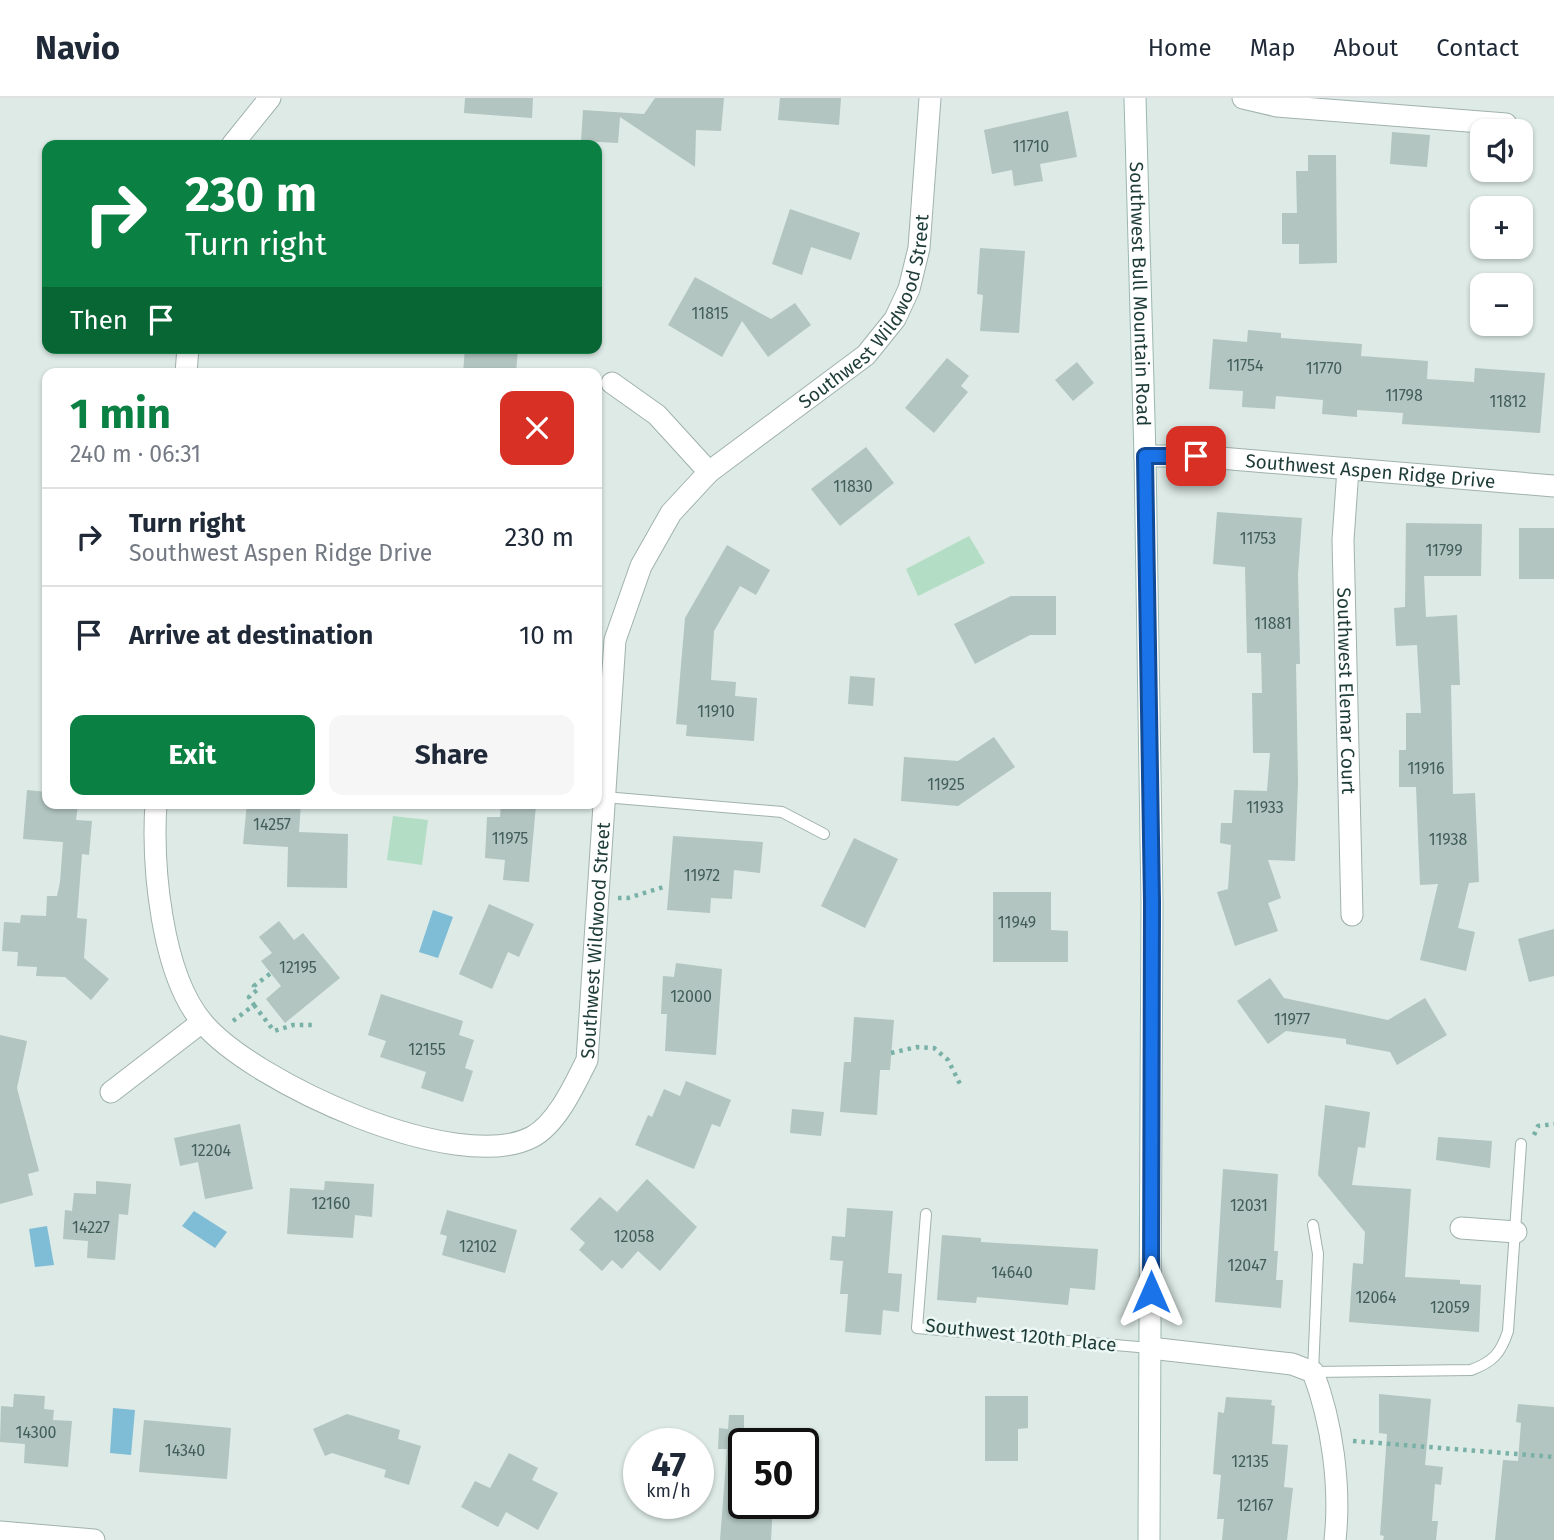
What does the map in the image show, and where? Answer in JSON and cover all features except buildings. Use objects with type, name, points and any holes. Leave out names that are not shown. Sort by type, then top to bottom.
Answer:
[{"type":"street","points":[[236,140],[270,98]]},
{"type":"street","name":"Southwest Wildwood Street","points":[[156,809],[154,829],[159,905],[176,973],[202,1022],[224,1043],[307,1096],[435,1143],[480,1148],[532,1137],[566,1102],[587,1060],[615,640],[641,566],[671,513],[709,472],[866,355],[895,319],[909,289],[919,248],[930,98]]},
{"type":"street","name":"Southwest Bull Mountain Road","points":[[1135,98],[1145,456],[1152,902],[1149,1540]]},
{"type":"street","points":[[1243,98],[1277,106],[1470,121]]},
{"type":"street","points":[[612,383],[657,415],[709,472]]},
{"type":"street","name":"Southwest Aspen Ridge Drive","points":[[1145,456],[1196,456],[1554,486]]},
{"type":"street","name":"Southwest Elemar Court","points":[[1348,469],[1343,540],[1352,915]]},
{"type":"street","points":[[111,1092],[202,1022]]},
{"type":"street","points":[[1461,1228],[1516,1232]]},
{"type":"street","points":[[1150,1348],[1292,1364],[1313,1372],[1320,1390],[1337,1491],[1335,1540]]},
{"type":"street","points":[[13,1535],[94,1540]]},
{"type":"lane","points":[[604,797],[782,812],[824,834]]},
{"type":"lane","points":[[1313,1224],[1318,1254],[1313,1372],[1471,1370],[1489,1363],[1501,1351],[1508,1331],[1521,1144]]},
{"type":"lane","name":"Southwest 120th Place","points":[[926,1214],[917,1328],[1150,1348]]},
{"type":"path","points":[[613,898],[628,898],[667,886]]},
{"type":"path","points":[[271,973],[254,986],[257,990],[249,997],[274,1031],[293,1025],[313,1025]]},
{"type":"path","points":[[229,1024],[254,1004]]},
{"type":"path","points":[[891,1053],[917,1047],[934,1048],[948,1060],[960,1084]]},
{"type":"path","points":[[1329,1440],[1554,1457]]},
{"type":"green space","points":[[969,536],[985,563],[918,596],[906,569]]},
{"type":"green space","points":[[393,816],[428,820],[422,865],[387,860]]},
{"type":"water","points":[[433,910],[453,917],[438,958],[419,952]]},
{"type":"water","points":[[194,1211],[227,1232],[215,1248],[182,1226]]},
{"type":"water","points":[[47,1226],[54,1265],[35,1267],[29,1229]]},
{"type":"water","points":[[113,1408],[135,1410],[131,1455],[110,1453]]},
{"type":"route","points":[[1151,1292],[1152,902],[1145,456],[1196,456]]}]
